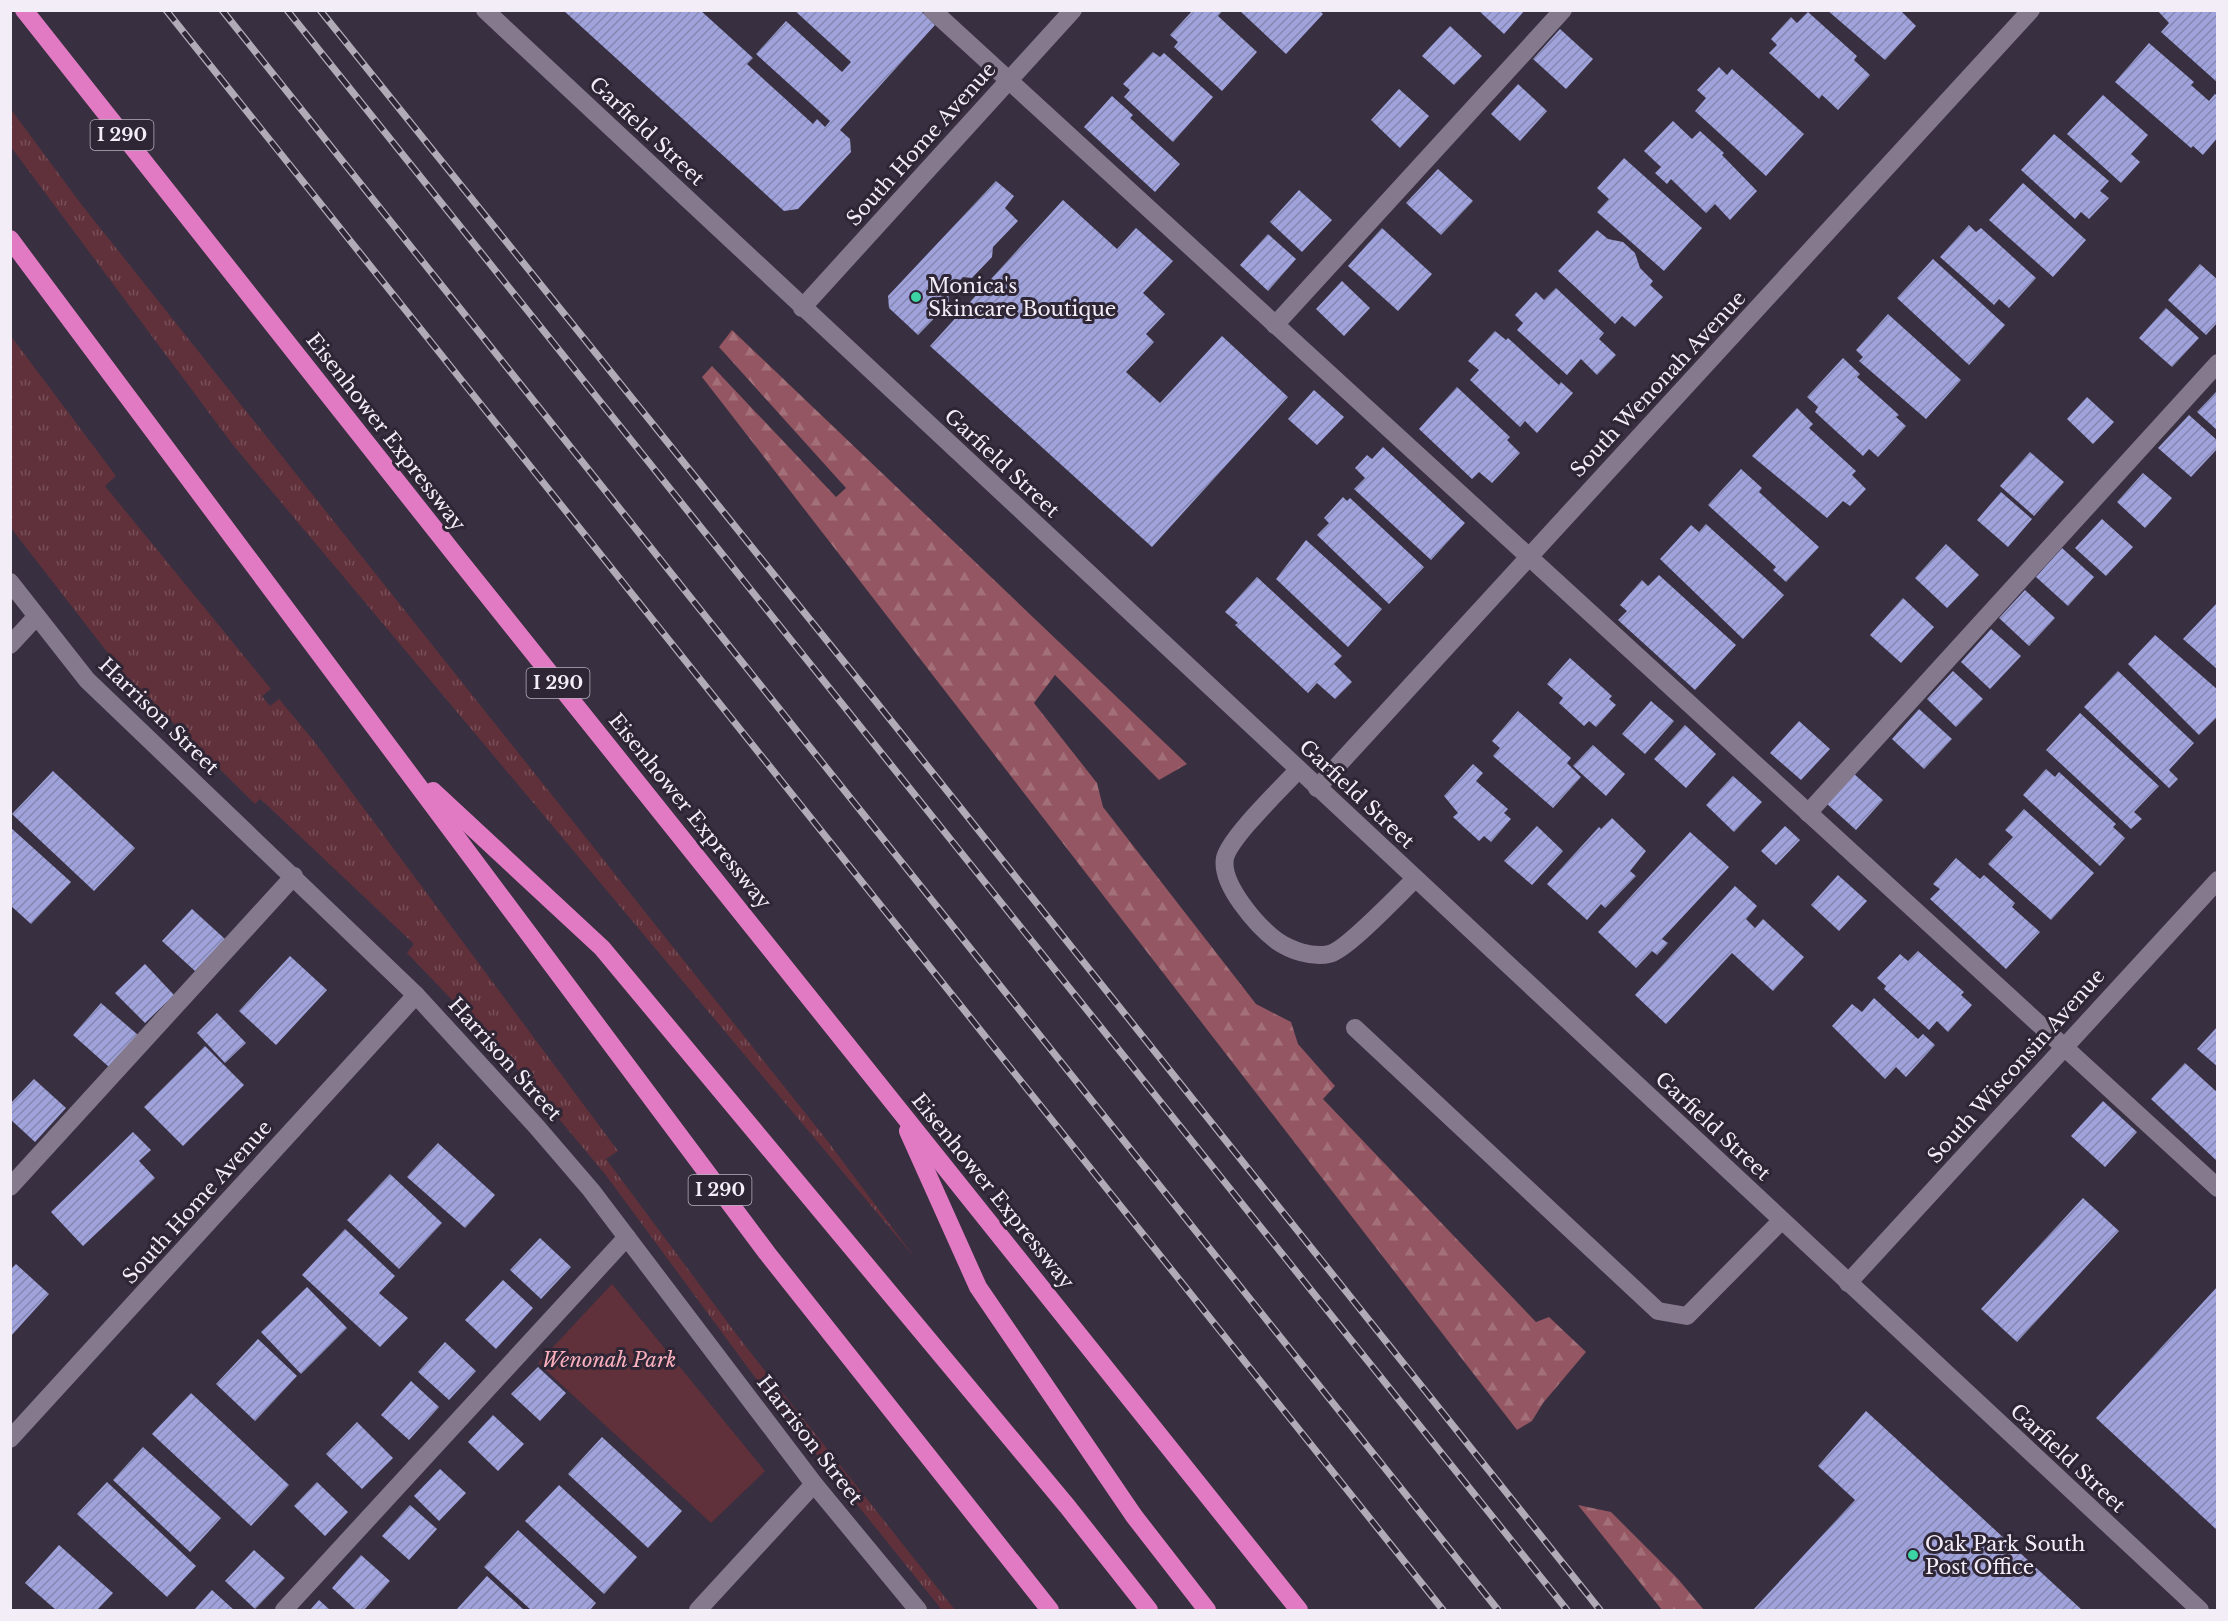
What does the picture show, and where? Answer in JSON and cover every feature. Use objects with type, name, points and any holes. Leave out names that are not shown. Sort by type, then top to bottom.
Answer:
[{"type":"highway","name":"Eisenhower Expressway","points":[[24,10],[456,556],[1299,1611]]},
{"type":"highway","name":"I 290","points":[[10,239],[767,1253],[1050,1611]]},
{"type":"highway","points":[[400,761],[602,948],[1067,1506],[1149,1611]]},
{"type":"highway","points":[[896,1104],[978,1287],[1134,1516],[1207,1611]]},
{"type":"street","name":"Garfield Street","points":[[485,10],[2200,1611]]},
{"type":"street","points":[[932,10],[2217,1188]]},
{"type":"street","name":"South Home Avenue","points":[[802,308],[1073,10]]},
{"type":"street","points":[[1275,325],[1563,10]]},
{"type":"street","name":"South Wenonah Avenue","points":[[1317,788],[2031,10]]},
{"type":"street","points":[[1808,813],[2217,363]]},
{"type":"street","name":"Harrison Street","points":[[10,582],[35,618],[87,680],[416,995],[536,1126],[591,1190],[814,1484],[918,1611]]},
{"type":"street","points":[[10,645],[35,618]]},
{"type":"street","points":[[1298,770],[1239,835],[1225,857],[1226,875],[1238,899],[1276,940],[1301,953],[1330,954],[1363,930],[1415,879]]},
{"type":"street","points":[[10,1186],[294,876]]},
{"type":"street","name":"South Wisconsin Avenue","points":[[1848,1283],[2217,880]]},
{"type":"street","name":"South Home Avenue","points":[[10,1438],[416,995]]},
{"type":"street","points":[[1354,1028],[1658,1311],[1687,1316],[1781,1221]]},
{"type":"street","points":[[284,1611],[627,1237]]},
{"type":"street","points":[[698,1611],[814,1484]]},
{"type":"green space","points":[[10,108],[81,204],[826,1139],[915,1258],[233,445],[11,147]]},
{"type":"green space","points":[[732,330],[1187,764],[1159,780],[1055,675],[1034,703],[1097,783],[1103,807],[1256,1004],[1291,1022],[1298,1044],[1335,1086],[1323,1099],[1536,1322],[1549,1317],[1586,1352],[1543,1403],[1532,1421],[1517,1430],[702,377],[712,366],[836,497],[846,488],[719,347]]},
{"type":"green space","points":[[10,335],[116,476],[105,486],[271,689],[262,696],[270,706],[279,699],[313,740],[618,1151],[606,1159],[743,1343],[955,1610],[942,1610],[760,1384],[605,1174],[508,1058],[407,953],[414,944],[268,806],[260,799],[255,804],[125,675],[11,528]]},
{"type":"green space","name":"Wenonah Park","points":[[612,1284],[765,1471],[711,1523],[538,1363]]},
{"type":"green space","points":[[1578,1505],[1611,1512],[1678,1579],[1704,1610],[1662,1610]]},
{"type":"building","points":[[563,10],[700,10],[753,58],[747,64],[813,124],[817,119],[825,127],[830,121],[756,54],[786,21],[842,72],[851,62],[794,10],[920,10],[935,25],[840,130],[850,139],[851,152],[798,209],[784,211]]},
{"type":"building","points":[[1193,10],[1223,10],[1218,16],[1257,52],[1222,91],[1174,47],[1178,42],[1170,35]]},
{"type":"building","points":[[1239,10],[1319,10],[1323,14],[1286,54]]},
{"type":"building","points":[[1478,10],[1525,10],[1504,34]]},
{"type":"building","points":[[1827,10],[1900,10],[1916,26],[1885,60]]},
{"type":"building","points":[[2157,10],[2218,10],[2218,83],[2161,32],[2169,23]]},
{"type":"building","points":[[1808,12],[1857,56],[1854,60],[1870,75],[1838,110],[1822,95],[1819,99],[1769,53],[1777,45],[1771,39],[1791,17],[1797,23]]},
{"type":"building","points":[[1450,26],[1482,56],[1454,85],[1422,56]]},
{"type":"building","points":[[1560,29],[1593,59],[1566,89],[1533,59]]},
{"type":"building","points":[[2149,43],[2194,82],[2191,85],[2209,101],[2215,94],[2218,96],[2218,137],[2203,155],[2193,146],[2191,148],[2115,82]]},
{"type":"building","points":[[1153,52],[1160,57],[1164,53],[1213,97],[1173,142],[1124,97],[1130,90],[1123,84]]},
{"type":"building","points":[[1719,67],[1727,75],[1732,69],[1804,134],[1766,176],[1695,111],[1706,98],[1697,90]]},
{"type":"building","points":[[1518,84],[1547,111],[1520,141],[1491,114]]},
{"type":"building","points":[[1399,89],[1429,116],[1400,148],[1371,120]]},
{"type":"building","points":[[2103,95],[2148,135],[2131,154],[2140,162],[2121,183],[2067,134]]},
{"type":"building","points":[[1112,96],[1133,115],[1130,118],[1180,164],[1155,192],[1084,127]]},
{"type":"building","points":[[1673,121],[1692,139],[1700,131],[1724,153],[1722,155],[1757,191],[1730,220],[1715,204],[1706,213],[1671,179],[1667,184],[1655,173],[1661,167],[1644,151]]},
{"type":"building","points":[[2054,134],[2109,181],[2100,191],[2109,198],[2089,219],[2081,212],[2075,219],[2021,170]]},
{"type":"building","points":[[1624,158],[1702,228],[1664,271],[1597,212],[1609,199],[1597,188]]},
{"type":"building","points":[[1438,169],[1473,201],[1441,235],[1406,203]]},
{"type":"building","points":[[996,181],[1014,196],[1005,208],[1018,221],[993,247],[992,257],[972,278],[963,277],[948,292],[949,303],[918,335],[889,308],[888,296]]},
{"type":"building","points":[[2023,183],[2086,240],[2053,277],[1989,220]]},
{"type":"building","points":[[1299,190],[1332,220],[1302,252],[1270,222]]},
{"type":"building","points":[[1063,200],[1117,249],[1136,228],[1173,261],[1143,293],[1165,314],[1146,334],[1154,342],[1126,372],[1160,403],[1222,336],[1288,397],[1152,547],[930,346]]},
{"type":"building","points":[[1969,225],[1976,232],[1981,228],[2036,278],[2009,308],[1999,299],[1994,305],[1940,257]]},
{"type":"building","points":[[1382,228],[1432,274],[1398,311],[1348,266]]},
{"type":"building","points":[[1597,230],[1608,239],[1623,242],[1635,253],[1640,268],[1653,281],[1650,285],[1663,297],[1635,327],[1622,316],[1615,324],[1558,271]]},
{"type":"building","points":[[1268,234],[1296,259],[1268,291],[1240,265]]},
{"type":"building","points":[[1933,259],[2005,325],[1969,365],[1897,298]]},
{"type":"building","points":[[2200,264],[2218,280],[2218,322],[2206,335],[2168,300]]},
{"type":"building","points":[[1342,281],[1370,308],[1344,336],[1316,309]]},
{"type":"building","points":[[1556,288],[1604,333],[1599,339],[1616,355],[1597,375],[1581,359],[1567,375],[1517,330],[1523,323],[1515,315],[1536,292],[1544,300]]},
{"type":"building","points":[[2166,308],[2199,338],[2172,367],[2139,338]]},
{"type":"building","points":[[1888,314],[1961,380],[1926,419],[1859,361],[1863,357],[1856,350]]},
{"type":"building","points":[[1495,331],[1506,340],[1508,338],[1559,385],[1561,382],[1573,393],[1537,433],[1525,421],[1520,427],[1470,380],[1479,370],[1468,361]]},
{"type":"building","points":[[1843,358],[1860,374],[1857,377],[1899,415],[1896,417],[1906,426],[1878,457],[1869,449],[1863,456],[1815,412],[1818,407],[1807,397]]},
{"type":"building","points":[[1457,387],[1510,437],[1507,440],[1520,453],[1492,483],[1479,472],[1472,479],[1419,429]]},
{"type":"building","points":[[1314,390],[1344,417],[1317,445],[1288,419]]},
{"type":"building","points":[[2218,390],[2218,431],[2197,412]]},
{"type":"building","points":[[2087,397],[2114,422],[2093,444],[2067,419]]},
{"type":"building","points":[[1797,408],[1813,424],[1809,428],[1856,471],[1852,475],[1866,489],[1850,506],[1843,501],[1827,518],[1752,456]]},
{"type":"building","points":[[2189,415],[2218,441],[2218,448],[2191,477],[2158,448]]},
{"type":"building","points":[[1383,447],[1465,523],[1431,560],[1354,489],[1365,478],[1355,468],[1367,455],[1372,459]]},
{"type":"building","points":[[2030,452],[2064,482],[2034,516],[2000,486]]},
{"type":"building","points":[[1741,469],[1762,488],[1759,492],[1819,547],[1786,582],[1773,570],[1776,567],[1708,505]]},
{"type":"building","points":[[2143,473],[2172,498],[2145,528],[2117,502]]},
{"type":"building","points":[[2001,492],[2032,519],[2008,547],[1977,520]]},
{"type":"building","points":[[1343,497],[1347,501],[1350,498],[1424,567],[1389,604],[1317,535],[1329,523],[1324,518]]},
{"type":"building","points":[[2102,519],[2133,547],[2106,576],[2075,548]]},
{"type":"building","points":[[1706,524],[1784,595],[1743,639],[1660,559],[1691,525],[1699,532]]},
{"type":"building","points":[[1306,540],[1382,609],[1348,647],[1276,579]]},
{"type":"building","points":[[1946,544],[1979,575],[1947,608],[1915,578]]},
{"type":"building","points":[[2062,548],[2094,577],[2068,606],[2036,577]]},
{"type":"building","points":[[1659,575],[1736,645],[1695,690],[1618,620],[1627,611],[1620,605],[1642,580],[1648,586]]},
{"type":"building","points":[[1257,577],[1342,656],[1334,664],[1352,682],[1335,699],[1317,683],[1308,693],[1235,625],[1238,623],[1225,612]]},
{"type":"building","points":[[2025,590],[2055,618],[2029,646],[1999,618]]},
{"type":"building","points":[[1903,598],[1934,627],[1901,663],[1870,635]]},
{"type":"building","points":[[2218,602],[2218,670],[2183,639]]},
{"type":"building","points":[[1991,629],[2021,656],[1990,689],[1961,662]]},
{"type":"building","points":[[2155,635],[2218,690],[2218,716],[2199,735],[2128,664]]},
{"type":"building","points":[[1570,658],[1612,696],[1609,699],[1616,705],[1596,727],[1589,721],[1584,726],[1559,703],[1563,698],[1547,684]]},
{"type":"building","points":[[1953,671],[1983,699],[1956,727],[1927,699]]},
{"type":"building","points":[[2118,671],[2194,743],[2169,770],[2178,779],[2169,788],[2084,707]]},
{"type":"building","points":[[1651,701],[1674,721],[1645,754],[1622,734]]},
{"type":"building","points":[[1919,709],[1952,739],[1924,769],[1892,739]]},
{"type":"building","points":[[1518,711],[1571,758],[1567,763],[1581,777],[1553,808],[1493,756],[1500,748],[1492,741]]},
{"type":"building","points":[[2080,713],[2159,786],[2134,812],[2142,819],[2131,829],[2046,750]]},
{"type":"building","points":[[1799,721],[1830,749],[1801,780],[1770,753]]},
{"type":"building","points":[[1685,725],[1716,754],[1686,788],[1654,759]]},
{"type":"building","points":[[1593,745],[1625,774],[1606,796],[1573,766]]},
{"type":"building","points":[[1473,764],[1483,773],[1476,781],[1508,809],[1504,813],[1511,819],[1491,842],[1484,836],[1479,841],[1453,817],[1458,813],[1444,796]]},
{"type":"building","points":[[2046,769],[2055,777],[2059,772],[2116,824],[2113,827],[2125,838],[2100,866],[2023,795]]},
{"type":"building","points":[[53,771],[135,848],[94,891],[12,814]]},
{"type":"building","points":[[1853,773],[1883,800],[1856,830],[1826,803]]},
{"type":"building","points":[[1733,776],[1762,802],[1734,832],[1706,805]]},
{"type":"building","points":[[2024,809],[2094,873],[2051,920],[1988,864],[2013,837],[2005,830]]},
{"type":"building","points":[[1612,818],[1646,851],[1630,871],[1636,876],[1605,908],[1601,904],[1587,920],[1547,884],[1599,827],[1601,829]]},
{"type":"building","points":[[1537,826],[1563,851],[1532,885],[1504,861]]},
{"type":"building","points":[[1785,826],[1800,840],[1776,865],[1761,851]]},
{"type":"building","points":[[10,827],[71,882],[31,924],[10,905]]},
{"type":"building","points":[[1690,832],[1729,867],[1662,939],[1668,943],[1657,955],[1652,951],[1636,968],[1598,932]]},
{"type":"building","points":[[1956,858],[1980,879],[1984,875],[2015,903],[2012,907],[2040,932],[2006,969],[1930,899],[1940,889],[1933,884]]},
{"type":"building","points":[[1838,875],[1867,901],[1839,931],[1811,905]]},
{"type":"building","points":[[1735,886],[1757,906],[1746,919],[1755,928],[1763,919],[1804,957],[1773,991],[1732,953],[1666,1024],[1635,995]]},
{"type":"building","points":[[192,909],[225,939],[195,971],[162,941]]},
{"type":"building","points":[[1918,951],[1964,992],[1961,995],[1972,1005],[1948,1032],[1937,1021],[1929,1030],[1884,989],[1886,986],[1877,978],[1900,954],[1908,961]]},
{"type":"building","points":[[290,956],[327,990],[276,1045],[239,1011]]},
{"type":"building","points":[[145,964],[174,995],[145,1023],[115,993]]},
{"type":"building","points":[[1874,998],[1918,1039],[1923,1034],[1935,1045],[1906,1077],[1896,1067],[1885,1079],[1832,1026],[1852,1004],[1862,1012]]},
{"type":"building","points":[[101,1003],[138,1035],[109,1067],[73,1035]]},
{"type":"building","points":[[217,1013],[246,1043],[225,1063],[197,1033]]},
{"type":"building","points":[[2218,1026],[2218,1067],[2197,1049]]},
{"type":"building","points":[[205,1046],[244,1085],[183,1146],[144,1107]]},
{"type":"building","points":[[2185,1063],[2218,1093],[2218,1162],[2151,1099]]},
{"type":"building","points":[[34,1079],[66,1108],[35,1142],[10,1119],[10,1104]]},
{"type":"building","points":[[2103,1101],[2137,1132],[2105,1167],[2071,1136]]},
{"type":"building","points":[[133,1132],[151,1150],[139,1161],[155,1178],[83,1246],[51,1212]]},
{"type":"building","points":[[438,1143],[495,1195],[465,1228],[407,1177]]},
{"type":"building","points":[[390,1174],[442,1223],[399,1269],[347,1220]]},
{"type":"building","points":[[2083,1198],[2119,1231],[2017,1342],[1981,1309]]},
{"type":"building","points":[[345,1229],[395,1276],[379,1293],[408,1318],[380,1347],[302,1275]]},
{"type":"building","points":[[540,1238],[571,1267],[541,1299],[510,1270]]},
{"type":"building","points":[[16,1264],[49,1294],[10,1337],[10,1270]]},
{"type":"building","points":[[503,1280],[533,1308],[496,1349],[465,1320]]},
{"type":"building","points":[[2218,1286],[2218,1531],[2096,1418]]},
{"type":"building","points":[[307,1287],[347,1328],[301,1374],[261,1332]]},
{"type":"building","points":[[258,1339],[297,1376],[255,1421],[216,1384]]},
{"type":"building","points":[[445,1342],[476,1371],[449,1400],[418,1372]]},
{"type":"building","points":[[538,1367],[566,1393],[540,1421],[511,1394]]},
{"type":"building","points":[[411,1381],[439,1407],[409,1440],[381,1415]]},
{"type":"building","points":[[191,1393],[289,1485],[251,1526],[152,1434]]},
{"type":"building","name":"Oak Park South Post Office","points":[[1866,1411],[2082,1610],[1753,1610],[1855,1500],[1818,1466]]},
{"type":"building","points":[[493,1415],[524,1444],[498,1471],[468,1442]]},
{"type":"building","points":[[357,1422],[393,1458],[362,1489],[326,1454]]},
{"type":"building","points":[[602,1437],[682,1511],[648,1548],[568,1474]]},
{"type":"building","points":[[143,1447],[221,1518],[190,1552],[113,1480]]},
{"type":"building","points":[[440,1469],[466,1493],[439,1521],[414,1496]]},
{"type":"building","points":[[107,1482],[196,1566],[167,1597],[77,1514]]},
{"type":"building","points":[[317,1482],[348,1512],[325,1536],[294,1506]]},
{"type":"building","points":[[559,1485],[637,1557],[604,1594],[525,1521]]},
{"type":"building","points":[[410,1505],[437,1529],[409,1560],[382,1536]]},
{"type":"building","points":[[518,1530],[596,1603],[590,1610],[531,1610],[484,1567]]},
{"type":"building","points":[[59,1545],[113,1593],[97,1610],[56,1610],[25,1583]]},
{"type":"building","points":[[254,1550],[285,1578],[255,1609],[225,1581]]},
{"type":"building","points":[[361,1555],[390,1581],[364,1610],[356,1610],[332,1588]]},
{"type":"building","points":[[487,1576],[524,1610],[457,1609]]},
{"type":"building","points":[[212,1590],[234,1610],[194,1610]]},
{"type":"building","points":[[319,1600],[330,1610],[310,1610]]},
{"type":"railway","points":[[166,10],[1443,1610]]},
{"type":"railway","points":[[222,10],[1498,1610]]},
{"type":"railway","points":[[287,10],[1567,1610]]},
{"type":"railway","points":[[320,10],[877,703],[1600,1610]]},
{"type":"place","name":"Monica's Skincare Boutique","points":[[916,297]]},
{"type":"place","name":"Oak Park South Post Office","points":[[1913,1555]]}]
